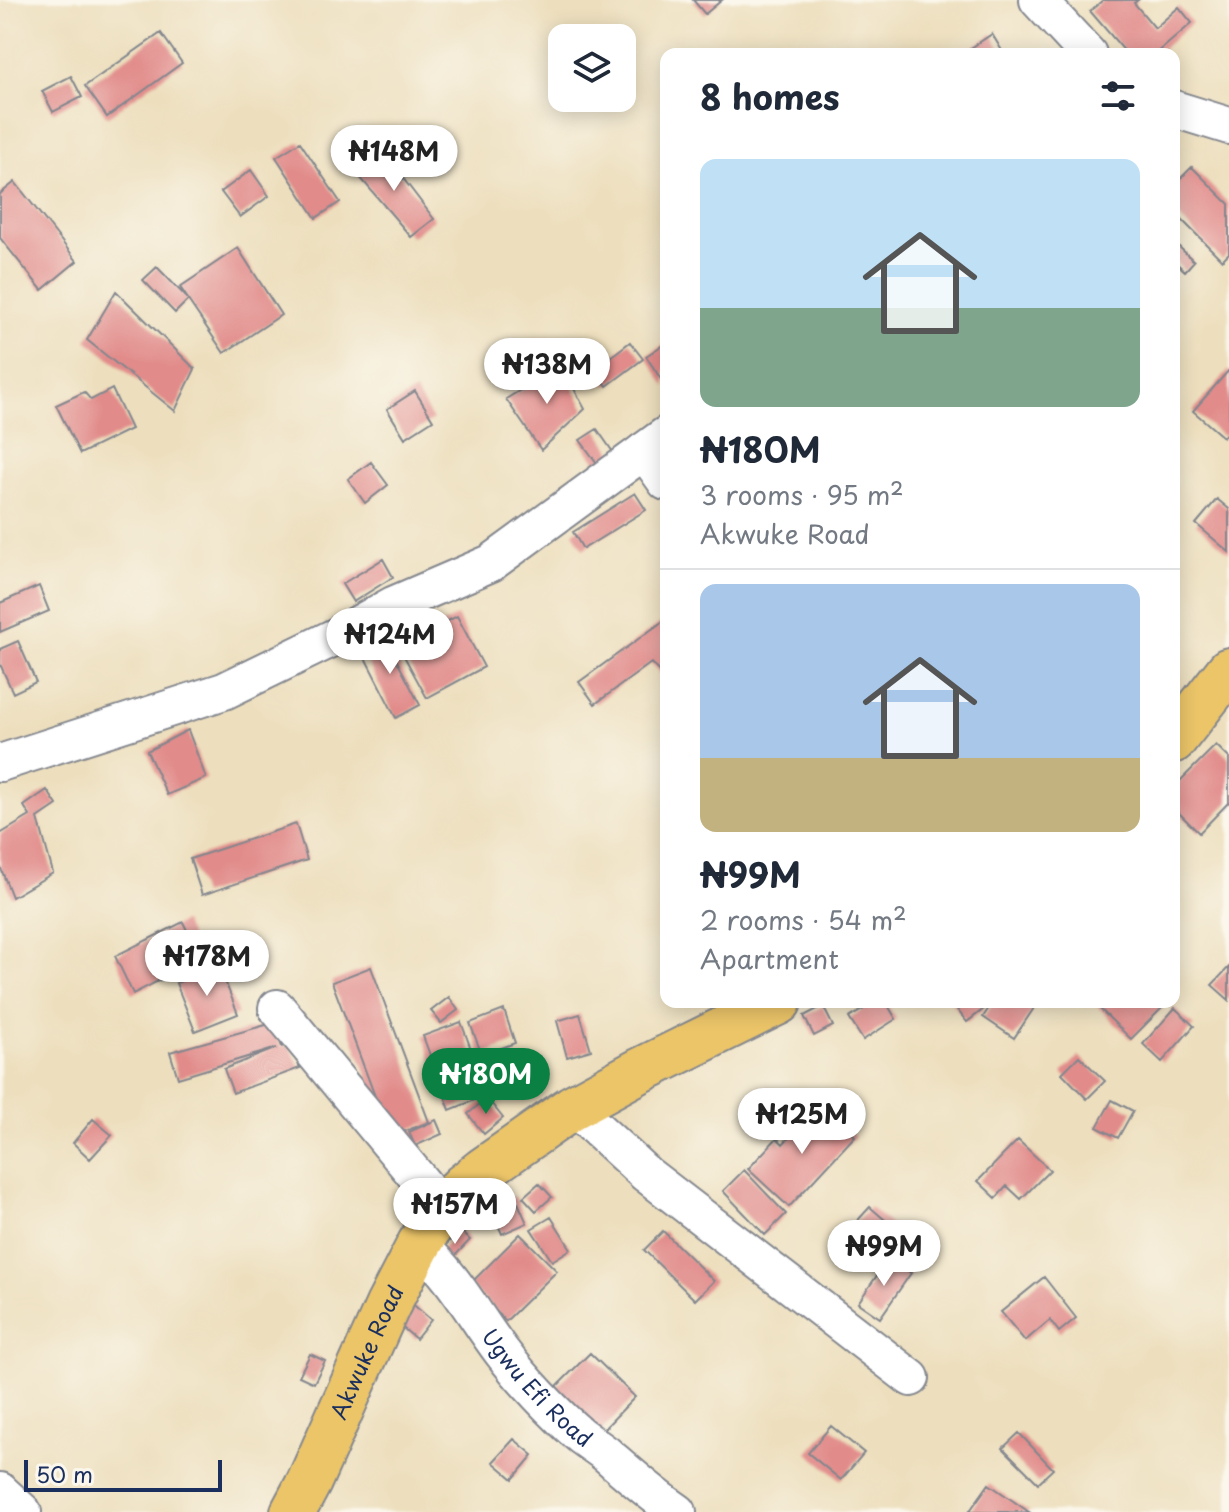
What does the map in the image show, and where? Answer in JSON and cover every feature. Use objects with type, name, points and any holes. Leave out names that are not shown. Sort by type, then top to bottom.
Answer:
[{"type":"main road","points":[[1180,732],[1229,670]]},
{"type":"main road","name":"Akwuke Road","points":[[293,1512],[388,1305],[442,1207],[483,1170],[573,1107],[767,1008]]},
{"type":"street","points":[[1038,0],[1082,48]]},
{"type":"street","points":[[1180,111],[1229,126]]},
{"type":"street","points":[[0,763],[224,691],[393,605],[491,563],[655,443]]},
{"type":"street","points":[[277,1008],[442,1207]]},
{"type":"street","points":[[573,1107],[646,1174],[911,1378]]},
{"type":"street","name":"Ugwu Efi Road","points":[[419,1245],[459,1289],[500,1350],[524,1379],[580,1435],[678,1512]]},
{"type":"street","points":[[0,1491],[23,1512]]},
{"type":"building","points":[[693,0],[722,0],[705,14]]},
{"type":"building","points":[[1103,0],[1138,0],[1134,3],[1155,28],[1179,7],[1192,23],[1163,48],[1122,48],[1090,11]]},
{"type":"building","points":[[161,33],[182,63],[107,117],[85,86]]},
{"type":"building","points":[[992,34],[1000,48],[971,48]]},
{"type":"building","points":[[71,76],[82,97],[53,112],[42,91]]},
{"type":"building","points":[[300,142],[340,202],[316,218],[276,157]]},
{"type":"building","points":[[383,152],[434,219],[411,237],[353,169]]},
{"type":"building","points":[[1192,167],[1229,204],[1229,253],[1222,260],[1180,218],[1180,179]]},
{"type":"building","points":[[251,170],[269,196],[240,217],[221,192]]},
{"type":"building","points":[[15,182],[77,261],[42,290],[0,238],[0,194]]},
{"type":"building","points":[[238,248],[281,315],[224,353],[188,300],[175,313],[143,280],[157,267],[188,299],[180,287]]},
{"type":"building","points":[[1180,248],[1194,261],[1185,271],[1180,266]]},
{"type":"building","points":[[116,291],[195,369],[175,411],[87,340]]},
{"type":"building","points":[[630,342],[643,359],[607,386],[595,369]]},
{"type":"building","points":[[660,347],[660,378],[646,356]]},
{"type":"building","points":[[561,365],[585,409],[541,450],[506,399]]},
{"type":"building","points":[[1229,370],[1229,430],[1223,437],[1193,411]]},
{"type":"building","points":[[112,389],[131,429],[80,454],[56,405],[84,392],[91,400]]},
{"type":"building","points":[[415,391],[433,420],[405,438],[387,409]]},
{"type":"building","points":[[597,429],[615,455],[599,466],[580,440]]},
{"type":"building","points":[[371,462],[388,485],[365,503],[348,479]]},
{"type":"building","points":[[635,493],[646,510],[583,549],[573,532]]},
{"type":"building","points":[[1217,499],[1229,509],[1229,552],[1196,524]]},
{"type":"building","points":[[383,559],[393,577],[353,602],[342,584]]},
{"type":"building","points":[[39,586],[49,611],[0,632],[0,603]]},
{"type":"building","points":[[457,616],[484,667],[427,698],[399,647]]},
{"type":"building","points":[[660,623],[660,673],[651,663],[595,704],[579,682]]},
{"type":"building","points":[[383,634],[420,705],[396,718],[359,646]]},
{"type":"building","points":[[18,641],[36,682],[13,693],[0,664],[0,649]]},
{"type":"building","points":[[188,730],[206,778],[167,795],[147,751]]},
{"type":"building","points":[[1216,745],[1229,758],[1229,802],[1199,833],[1180,814],[1180,781]]},
{"type":"building","points":[[47,790],[57,805],[38,818],[53,873],[12,897],[0,866],[0,834],[30,816],[24,806]]},
{"type":"building","points":[[296,824],[307,860],[202,895],[190,859]]},
{"type":"building","points":[[183,922],[201,959],[133,994],[115,956]]},
{"type":"building","points":[[219,966],[238,1014],[195,1031],[176,983]]},
{"type":"building","points":[[371,967],[429,1122],[405,1131],[411,1147],[396,1152],[332,982]]},
{"type":"building","points":[[1229,967],[1229,1000],[1212,985]]},
{"type":"building","points":[[449,997],[458,1010],[441,1023],[431,1011]]},
{"type":"building","points":[[824,1008],[833,1026],[814,1036],[804,1016]]},
{"type":"building","points":[[866,1008],[890,1008],[896,1019],[863,1040],[849,1018]]},
{"type":"building","points":[[956,1008],[985,1008],[967,1022]]},
{"type":"building","points":[[989,1008],[1034,1008],[1014,1038],[983,1017]]},
{"type":"building","points":[[1099,1008],[1162,1008],[1131,1039]]},
{"type":"building","points":[[1175,1008],[1194,1026],[1162,1062],[1143,1044]]},
{"type":"building","points":[[504,1010],[515,1043],[482,1055],[470,1023]]},
{"type":"building","points":[[580,1014],[591,1050],[567,1057],[557,1021]]},
{"type":"building","points":[[461,1022],[488,1095],[450,1110],[423,1036]]},
{"type":"building","points":[[273,1023],[282,1047],[289,1044],[300,1068],[233,1093],[224,1069],[277,1048],[178,1078],[170,1052]]},
{"type":"building","points":[[1079,1056],[1105,1081],[1087,1099],[1062,1073]]},
{"type":"building","points":[[487,1098],[503,1118],[484,1134],[468,1114]]},
{"type":"building","points":[[1112,1100],[1133,1111],[1118,1138],[1097,1127]]},
{"type":"building","points":[[820,1104],[855,1136],[789,1207],[748,1169],[777,1138],[783,1144]]},
{"type":"building","points":[[93,1119],[112,1135],[90,1159],[73,1143]]},
{"type":"building","points":[[436,1120],[442,1134],[415,1146],[409,1132]]},
{"type":"building","points":[[1018,1140],[1050,1170],[1021,1199],[1007,1186],[996,1198],[978,1181]]},
{"type":"building","points":[[744,1170],[786,1214],[765,1235],[723,1191]]},
{"type":"building","points":[[539,1183],[552,1197],[536,1211],[523,1197]]},
{"type":"building","points":[[515,1196],[527,1223],[502,1234],[490,1207]]},
{"type":"building","points":[[870,1207],[899,1232],[865,1270],[836,1244]]},
{"type":"building","points":[[551,1217],[571,1249],[552,1261],[531,1229]]},
{"type":"building","points":[[460,1230],[470,1240],[450,1261],[440,1251]]},
{"type":"building","points":[[663,1231],[714,1281],[695,1300],[644,1250]]},
{"type":"building","points":[[520,1234],[557,1271],[506,1321],[469,1285]]},
{"type":"building","points":[[889,1258],[911,1273],[880,1318],[858,1303]]},
{"type":"building","points":[[1044,1277],[1076,1318],[1059,1332],[1050,1320],[1025,1341],[1001,1312]]},
{"type":"building","points":[[401,1294],[431,1320],[416,1339],[385,1313]]},
{"type":"building","points":[[590,1353],[635,1397],[593,1440],[548,1395]]},
{"type":"building","points":[[310,1354],[325,1361],[314,1383],[299,1376]]},
{"type":"building","points":[[831,1426],[864,1453],[841,1480],[808,1453]]},
{"type":"building","points":[[1019,1433],[1053,1469],[1038,1483],[1003,1448]]},
{"type":"building","points":[[514,1439],[533,1455],[513,1479],[493,1462]]},
{"type":"building","points":[[989,1484],[1029,1512],[969,1512]]}]
